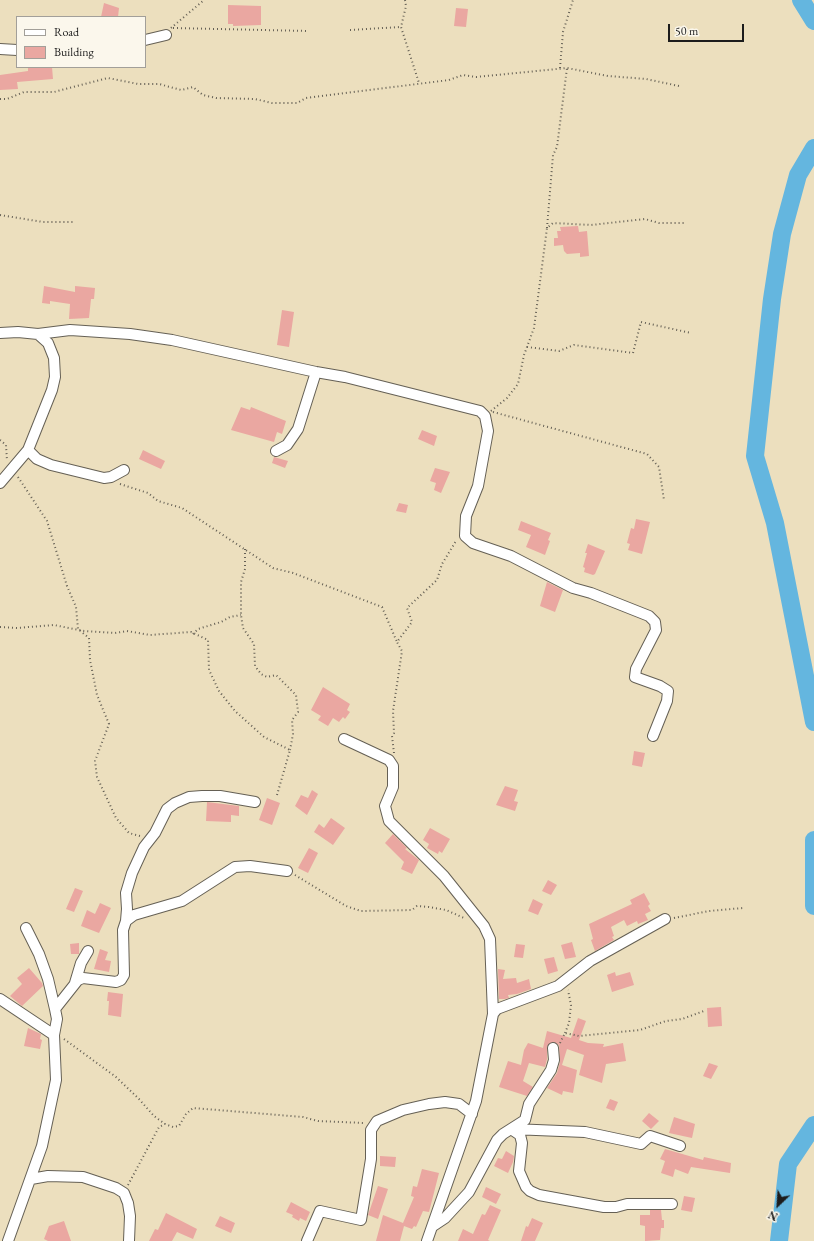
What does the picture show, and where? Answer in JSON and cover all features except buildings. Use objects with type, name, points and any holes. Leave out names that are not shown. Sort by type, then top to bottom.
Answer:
[{"type":"street","points":[[146,40],[168,32]]},
{"type":"street","points":[[0,49],[16,50]]},
{"type":"street","points":[[0,333],[18,332],[38,334],[70,330],[130,334],[172,340],[345,377],[472,408],[485,416],[488,431],[478,486],[466,516],[465,536],[472,543],[511,556],[572,588],[591,593],[649,616],[655,622],[656,630],[636,669],[635,677],[660,686],[668,691],[667,701],[653,736]]},
{"type":"street","points":[[0,483],[28,450],[48,403],[55,377],[56,366],[52,351],[45,340],[38,334]]},
{"type":"street","points":[[276,451],[287,445],[298,430],[316,372]]},
{"type":"street","points":[[28,450],[37,459],[104,478],[111,477],[124,470]]},
{"type":"street","points":[[344,739],[389,760],[393,766],[391,793],[385,806],[389,821],[444,876],[472,909],[484,926],[490,939],[493,1014],[479,1090],[427,1241]]},
{"type":"street","points":[[75,983],[83,978],[116,982],[121,980],[124,975],[123,930],[126,920],[128,884],[144,847],[151,839],[167,809],[175,803],[189,797],[220,796],[255,802]]},
{"type":"street","points":[[126,920],[146,911],[182,901],[235,867],[250,866],[287,871]]},
{"type":"street","points":[[493,1014],[497,1009],[558,986],[590,961],[665,919]]},
{"type":"street","points":[[8,1241],[42,1146],[54,1091],[56,1064],[54,1035],[57,1019],[55,1009],[48,980],[39,954],[26,928]]},
{"type":"street","points":[[55,1009],[71,991],[75,983],[80,963],[88,950]]},
{"type":"street","points":[[0,999],[54,1035]]},
{"type":"street","points":[[432,1226],[446,1218],[469,1192],[497,1140],[524,1120],[529,1104],[551,1070],[554,1060],[553,1048]]},
{"type":"street","points":[[307,1241],[320,1211],[361,1220],[371,1159],[371,1130],[377,1121],[403,1110],[445,1102],[459,1104],[472,1114]]},
{"type":"street","points":[[511,1129],[585,1132],[641,1144],[650,1136],[680,1146]]},
{"type":"street","points":[[511,1129],[520,1135],[522,1143],[519,1171],[526,1187],[530,1191],[539,1195],[604,1207],[616,1207],[627,1204],[672,1204]]},
{"type":"street","points":[[31,1179],[48,1176],[83,1177],[116,1188],[124,1193],[128,1203],[130,1216],[129,1241]]},
{"type":"path","points":[[168,32],[204,0]]},
{"type":"path","points":[[405,0],[406,6],[401,27],[420,83]]},
{"type":"path","points":[[560,68],[563,32],[573,0]]},
{"type":"path","points":[[350,30],[401,27]]},
{"type":"path","points":[[168,32],[308,31]]},
{"type":"path","points":[[0,99],[7,99],[24,92],[54,92],[108,78],[138,84],[159,84],[181,90],[193,87],[203,95],[216,98],[255,99],[272,103],[297,103],[306,98],[449,80],[463,75],[476,76],[560,68],[608,76],[646,79],[679,86]]},
{"type":"path","points":[[567,68],[557,147],[553,155],[547,228],[534,328],[527,347],[518,384],[507,398],[491,411],[647,454],[659,467],[664,500]]},
{"type":"path","points":[[0,215],[43,222],[75,222]]},
{"type":"path","points":[[547,228],[553,223],[591,225],[645,219],[659,223],[686,223]]},
{"type":"path","points":[[527,347],[559,351],[574,345],[633,353],[641,322],[690,333]]},
{"type":"path","points":[[0,440],[6,445],[7,462],[13,468],[47,521],[67,586],[76,607],[78,629],[89,638],[90,660],[97,695],[109,724],[95,762],[97,777],[116,818],[130,833],[151,839]]},
{"type":"path","points":[[104,478],[148,493],[158,501],[182,508],[198,520],[204,521],[273,568],[293,572],[382,607],[402,652],[393,711],[393,766]]},
{"type":"path","points":[[397,642],[412,622],[407,608],[437,580],[442,564],[457,540],[465,536]]},
{"type":"path","points":[[245,549],[245,569],[241,582],[241,616],[243,628],[254,644],[255,666],[261,674],[267,677],[276,675],[296,695],[298,712],[292,720],[293,734],[290,750],[277,795]]},
{"type":"path","points":[[193,634],[198,629],[221,622],[230,616],[241,616]]},
{"type":"path","points":[[0,627],[17,628],[54,625],[115,634],[127,631],[150,635],[191,632],[208,640],[209,670],[219,691],[235,711],[264,737],[290,750]]},
{"type":"path","points":[[287,871],[298,876],[346,906],[361,911],[412,910],[417,906],[446,910],[465,918]]},
{"type":"path","points":[[665,919],[709,911],[743,908]]},
{"type":"path","points":[[553,1048],[559,1044],[569,1023],[571,1004],[566,981]]},
{"type":"path","points":[[565,1033],[579,1036],[640,1030],[666,1021],[682,1019],[704,1011]]},
{"type":"path","points":[[54,1035],[66,1040],[107,1072],[116,1077],[140,1099],[154,1116],[165,1124],[173,1127],[179,1126],[186,1114],[192,1108],[303,1118],[318,1121],[367,1123],[377,1121]]},
{"type":"path","points":[[124,1193],[158,1127],[165,1124]]},
{"type":"waterway","points":[[801,0],[814,21]]},
{"type":"waterway","points":[[814,148],[798,175],[782,234],[772,299],[755,456],[775,523],[814,722]]},
{"type":"waterway","points":[[814,840],[814,906]]},
{"type":"waterway","points":[[779,1241],[788,1164],[814,1125]]}]
